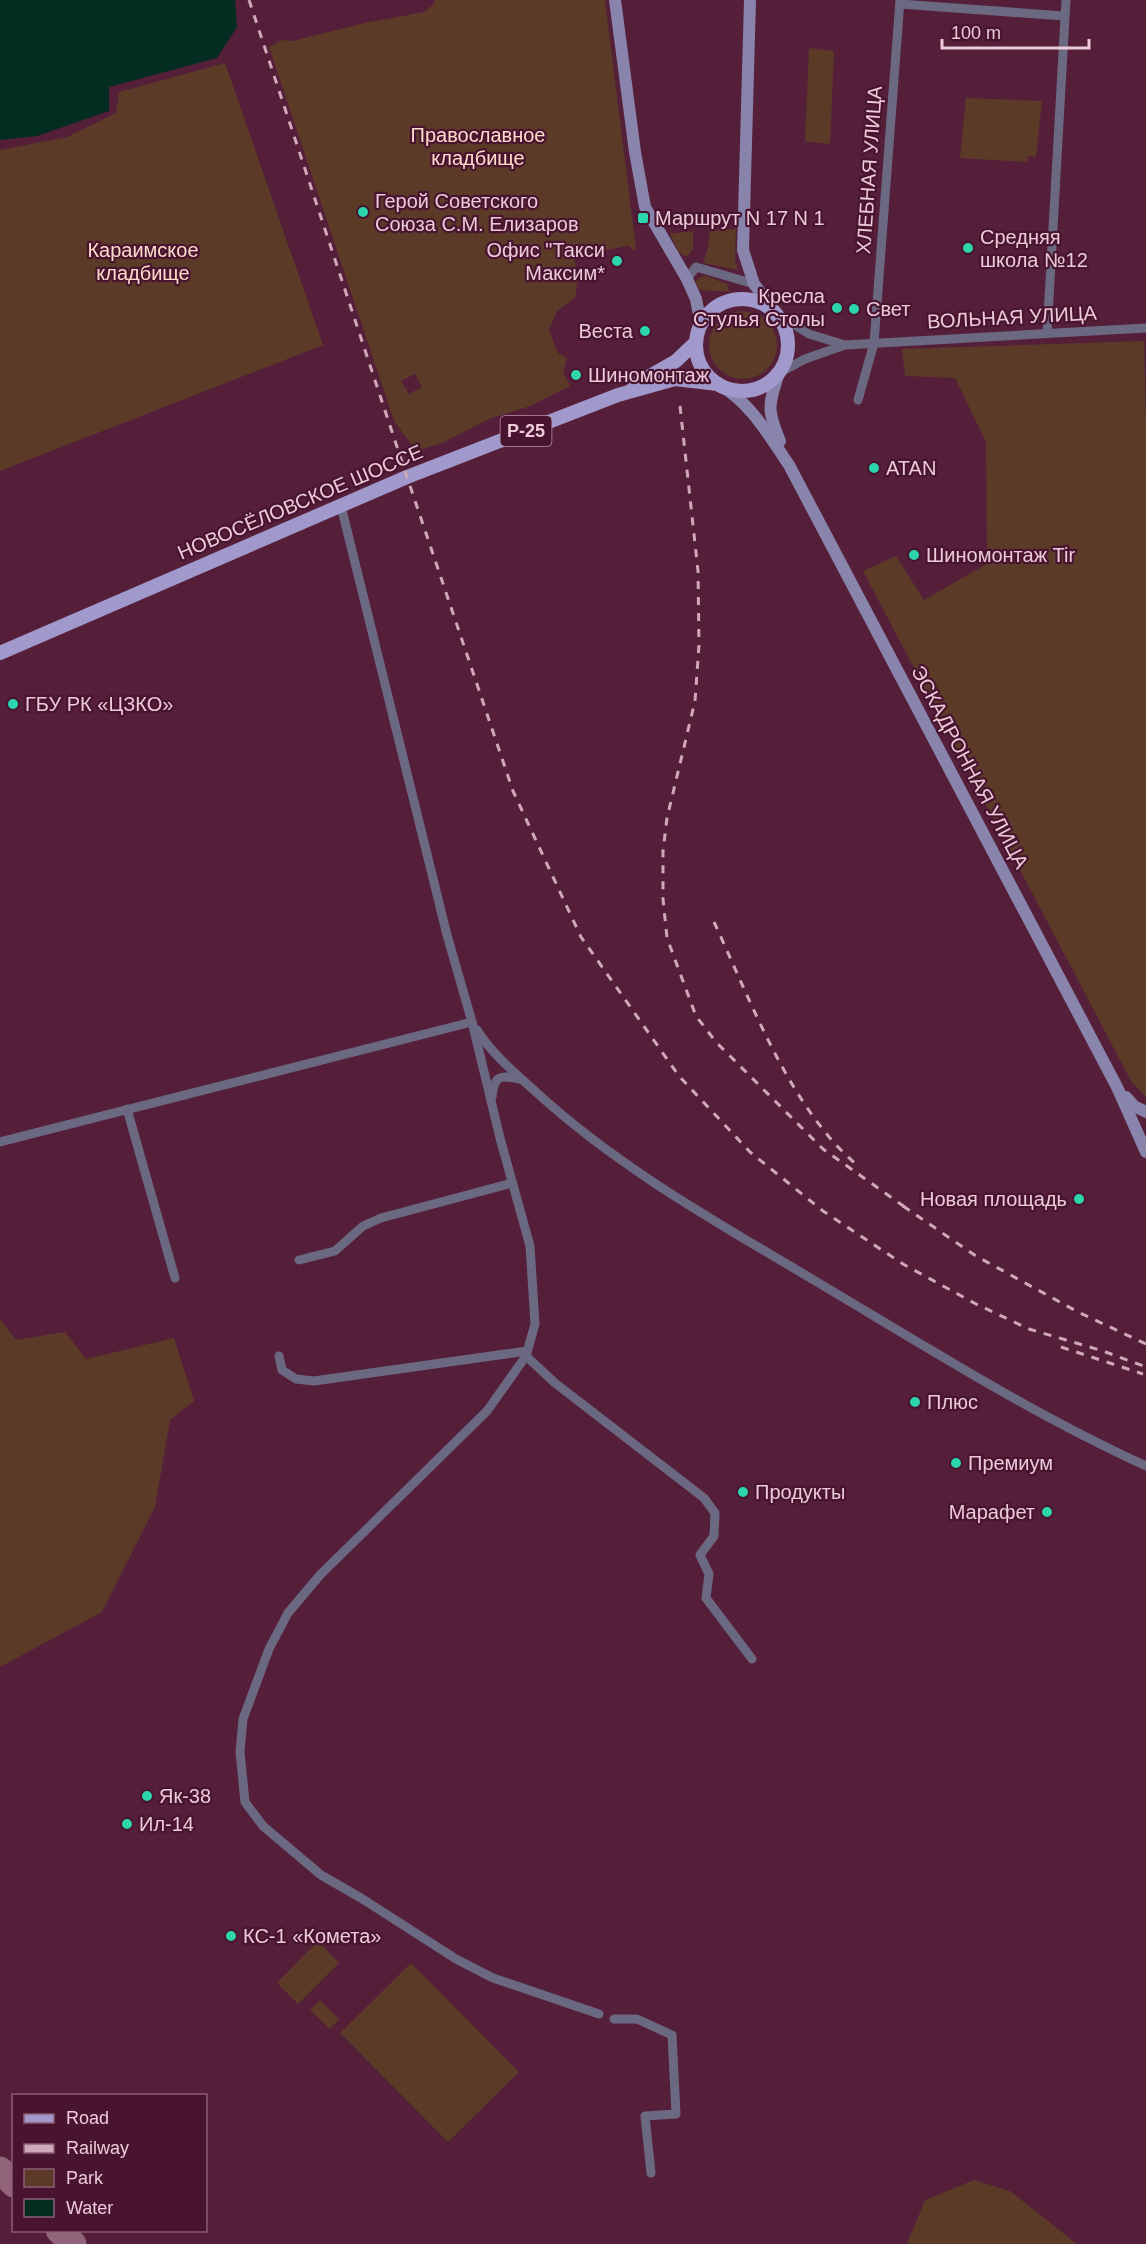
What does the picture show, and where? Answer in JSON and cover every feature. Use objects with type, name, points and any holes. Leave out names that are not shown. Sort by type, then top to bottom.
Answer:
[{"type":"main road","points":[[615,0],[634,152],[645,207],[687,279],[696,299],[701,325]]},
{"type":"main road","points":[[750,0],[743,250],[754,284],[785,326],[789,342],[784,365],[769,404],[770,415],[789,465]]},
{"type":"main road","points":[[777,314],[764,304],[744,299],[716,306],[701,325],[696,342],[701,366],[711,379],[734,393],[749,407],[789,465]]},
{"type":"main road","name":"НОВОСЁЛОВСКОЕ ШОССЕ","points":[[618,395],[676,361],[696,342]]},
{"type":"main road","points":[[718,384],[735,390],[752,389],[767,384],[779,374]]},
{"type":"main road","name":"НОВОСЁЛОВСКОЕ ШОССЕ","points":[[0,653],[407,477],[618,395],[675,379],[718,384]]},
{"type":"main road","name":"ЭСКАДРОННАЯ УЛИЦА","points":[[789,465],[1117,1087]]},
{"type":"main road","points":[[1117,1087],[1134,1106],[1146,1112]]},
{"type":"main road","points":[[1117,1087],[1143,1135],[1146,1152]]},
{"type":"street","points":[[1047,333],[1066,0]]},
{"type":"street","points":[[900,2],[1064,16]]},
{"type":"street","name":"ХЛЕБНАЯ УЛИЦА","points":[[858,400],[874,343],[900,2]]},
{"type":"street","points":[[687,279],[696,267],[754,284]]},
{"type":"street","points":[[777,314],[809,333],[845,345]]},
{"type":"street","name":"ВОЛЬНАЯ УЛИЦА","points":[[845,345],[1145,329]]},
{"type":"street","points":[[779,374],[805,359],[845,345]]},
{"type":"street","points":[[341,506],[448,940],[472,1022],[530,1246],[535,1324],[527,1354],[487,1411],[320,1575],[288,1613],[269,1649],[243,1719],[240,1752],[245,1802],[263,1826],[321,1875],[456,1959],[493,1978],[599,2014]]},
{"type":"street","points":[[472,1022],[483,1039],[522,1080],[559,1114],[619,1160],[715,1222],[962,1369],[1083,1437],[1146,1466]]},
{"type":"street","points":[[0,1142],[472,1022]]},
{"type":"street","points":[[491,1102],[493,1087],[498,1078],[522,1080]]},
{"type":"street","points":[[127,1109],[175,1278]]},
{"type":"street","points":[[299,1260],[335,1251],[363,1226],[381,1218],[512,1183]]},
{"type":"street","points":[[279,1356],[282,1371],[296,1379],[314,1381],[527,1354]]},
{"type":"street","points":[[527,1354],[555,1383],[704,1498],[715,1513],[714,1536],[700,1555],[709,1575],[706,1598],[752,1659]]},
{"type":"street","points":[[614,2019],[637,2019],[672,2035],[676,2114],[645,2116],[651,2173]]},
{"type":"green space","name":"Православное кладбище","points":[[435,0],[605,0],[636,249],[632,250],[630,246],[626,246],[574,257],[578,278],[575,298],[557,311],[549,330],[558,353],[567,358],[563,372],[570,386],[530,406],[489,419],[442,443],[416,451],[394,421],[269,47],[282,40],[292,41],[365,23],[424,12],[434,4]],"holes":[[[415,374],[422,387],[409,394],[401,381]]]},
{"type":"green space","points":[[809,48],[834,51],[830,144],[805,141]]},
{"type":"green space","name":"Караимское кладбище","points":[[225,63],[323,345],[0,471],[0,150],[67,137],[116,113],[119,92]]},
{"type":"green space","points":[[966,98],[1042,101],[1036,157],[1028,156],[1027,162],[960,158]]},
{"type":"green space","points":[[736,229],[735,260],[738,270],[703,263],[710,231]]},
{"type":"green space","points":[[693,231],[693,249],[689,255],[684,256],[678,251],[670,234]]},
{"type":"green space","points":[[706,276],[727,284],[729,292],[700,290],[695,282]]},
{"type":"green space","points":[[750,311],[762,317],[771,326],[777,338],[775,358],[767,369],[750,379],[736,379],[719,369],[711,358],[709,338],[719,321],[730,313]]},
{"type":"green space","points":[[1144,341],[1146,1097],[1131,1081],[863,571],[896,556],[924,600],[987,564],[986,442],[955,378],[905,376],[902,349]]},
{"type":"green space","points":[[0,1319],[16,1340],[65,1332],[86,1359],[174,1338],[194,1401],[170,1420],[155,1507],[102,1612],[0,1667]]},
{"type":"green space","points":[[318,1941],[339,1963],[298,2004],[277,1983]]},
{"type":"green space","points":[[411,1963],[519,2072],[448,2142],[340,2033]]},
{"type":"green space","points":[[320,2000],[339,2019],[330,2029],[310,2010]]},
{"type":"green space","points":[[974,2180],[1010,2191],[1077,2244],[907,2244],[925,2200]]},
{"type":"water","points":[[0,0],[235,0],[237,27],[217,58],[109,87],[109,111],[37,136],[0,140]]},
{"type":"taxiway","points":[[0,2170],[12,2182]]},
{"type":"taxiway","points":[[61,2232],[73,2244]]},
{"type":"railway","points":[[249,0],[513,791],[581,937],[679,1076],[750,1152],[823,1211],[903,1264],[976,1304],[1029,1329],[1103,1351],[1146,1367]]},
{"type":"railway","points":[[680,406],[698,571],[699,645],[695,701],[667,818],[663,851],[663,899],[667,938],[696,1016],[716,1042],[823,1149],[909,1210]]},
{"type":"railway","points":[[714,922],[764,1032],[793,1085],[830,1137],[858,1166]]},
{"type":"railway","points":[[903,1206],[976,1256],[1078,1312],[1146,1344]]},
{"type":"railway","points":[[1061,1347],[1143,1374]]},
{"type":"place","name":"Герой Советского Союза С.М. Елизаров","points":[[363,212]]},
{"type":"place","name":"Маршрут N 17 N 1","points":[[643,218]]},
{"type":"place","name":"Средняя школа №12","points":[[968,248]]},
{"type":"place","name":"Офис \"Такси Максим*","points":[[617,261]]},
{"type":"place","name":"Кресла Стулья Столы","points":[[837,308]]},
{"type":"place","name":"Свет","points":[[854,309]]},
{"type":"place","name":"Веста","points":[[645,331]]},
{"type":"place","name":"Шиномонтаж","points":[[576,375]]},
{"type":"place","name":"ATAN","points":[[874,468]]},
{"type":"place","name":"Шиномонтаж Tir","points":[[914,555]]},
{"type":"place","name":"ГБУ РК «ЦЗКО»","points":[[13,704]]},
{"type":"place","name":"Новая площадь","points":[[1079,1199]]},
{"type":"place","name":"Плюс","points":[[915,1402]]},
{"type":"place","name":"Премиум","points":[[956,1463]]},
{"type":"place","name":"Продукты","points":[[743,1492]]},
{"type":"place","name":"Марафет","points":[[1047,1512]]},
{"type":"place","name":"Як-38","points":[[147,1796]]},
{"type":"place","name":"Ил-14","points":[[127,1824]]},
{"type":"place","name":"КС-1 «Комета»","points":[[231,1936]]}]
